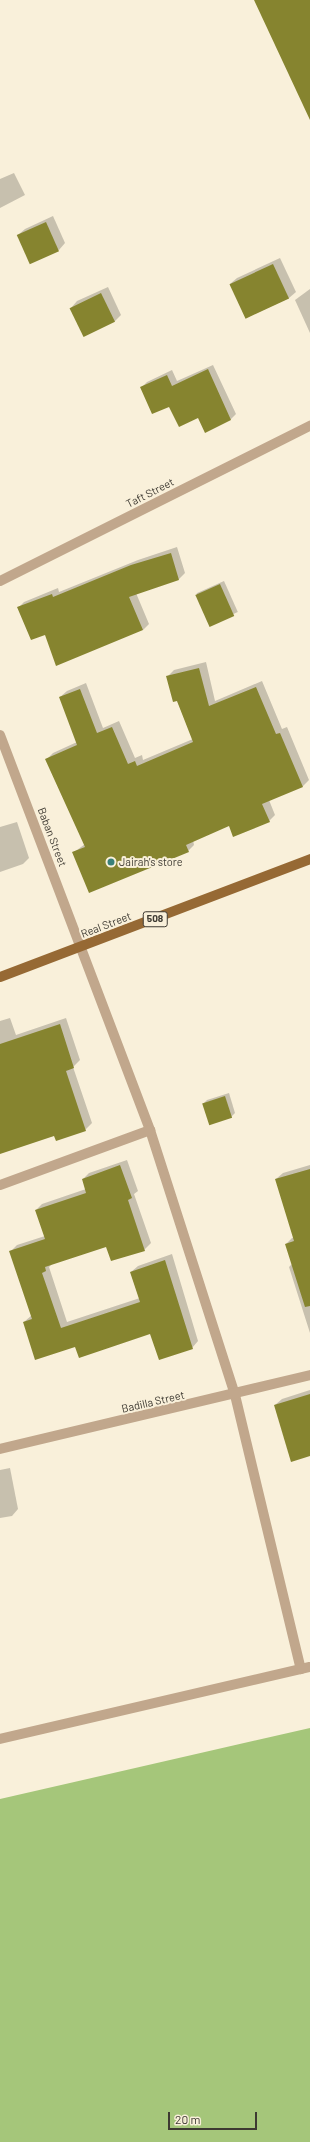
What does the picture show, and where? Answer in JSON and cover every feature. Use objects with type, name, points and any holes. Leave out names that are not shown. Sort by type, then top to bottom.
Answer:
[{"type":"main road","name":"Real Street","points":[[0,977],[81,948],[310,859]]},
{"type":"street","name":"Taft Street","points":[[0,581],[310,426]]},
{"type":"street","name":"Baban Street","points":[[0,735],[150,1130],[235,1395],[306,1668]]},
{"type":"street","points":[[0,1185],[150,1130]]},
{"type":"street","name":"Badilla Street","points":[[0,1449],[235,1395],[310,1375]]},
{"type":"street","points":[[0,1739],[306,1668]]},
{"type":"shaded area","points":[[310,1728],[310,2142],[0,2142],[0,1799]]},
{"type":"building","points":[[254,0],[310,0],[310,120]]},
{"type":"building","points":[[46,222],[59,251],[30,264],[17,235]]},
{"type":"building","points":[[273,264],[289,298],[246,319],[229,284]]},
{"type":"building","points":[[101,293],[115,322],[84,337],[70,308]]},
{"type":"building","points":[[208,369],[231,420],[205,433],[198,418],[179,427],[169,407],[152,414],[140,387],[167,375],[172,386]]},
{"type":"building","points":[[171,553],[179,580],[129,597],[143,630],[56,666],[45,635],[31,640],[17,607],[52,594],[53,597],[131,565]]},
{"type":"building","points":[[220,584],[234,616],[210,627],[195,595]]},
{"type":"building","points":[[199,668],[209,706],[256,687],[276,734],[280,733],[303,787],[262,804],[270,822],[233,837],[229,826],[186,845],[189,852],[89,893],[72,852],[85,847],[45,759],[77,745],[59,697],[80,689],[97,733],[112,727],[128,764],[135,761],[137,766],[193,742],[177,701],[173,702],[166,676]]},
{"type":"building","points":[[60,1024],[74,1068],[66,1071],[86,1131],[56,1141],[54,1136],[0,1154],[0,1044]]},
{"type":"building","points":[[225,1096],[232,1118],[209,1125],[202,1103]]},
{"type":"building","points":[[120,1165],[132,1198],[128,1200],[145,1251],[111,1261],[106,1247],[45,1267],[46,1271],[42,1273],[61,1328],[140,1302],[130,1272],[165,1260],[193,1349],[159,1360],[150,1334],[79,1358],[75,1347],[35,1360],[23,1322],[32,1319],[9,1251],[45,1239],[35,1210],[86,1193],[82,1179]]},
{"type":"building","points":[[310,1169],[310,1306],[305,1307],[285,1244],[294,1241],[275,1179]]},
{"type":"building","points":[[310,1394],[310,1456],[291,1462],[274,1405]]},
{"type":"place","name":"Jairah's store","points":[[111,862]]}]
